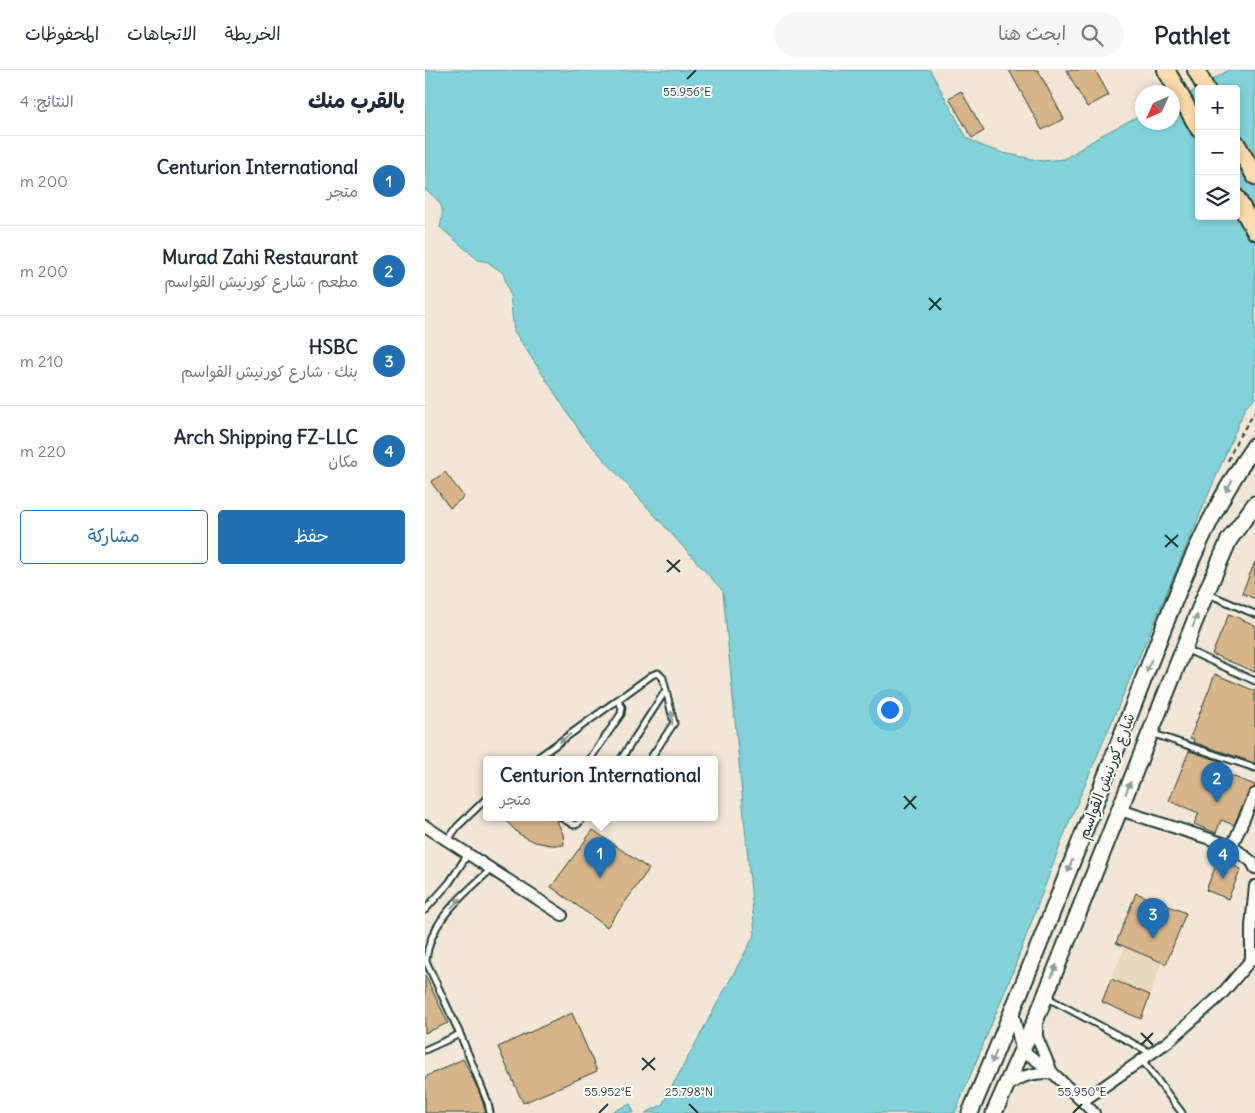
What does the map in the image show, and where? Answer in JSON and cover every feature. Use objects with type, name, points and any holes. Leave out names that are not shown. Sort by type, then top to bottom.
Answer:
[{"type":"main road","points":[[1166,70],[1195,122]]},
{"type":"main road","points":[[1195,70],[1204,85]]},
{"type":"main road","points":[[1240,150],[1255,176]]},
{"type":"main road","points":[[1240,204],[1255,231]]},
{"type":"main road","name":"شارع كورنيش القواسم","points":[[970,1113],[1013,1012],[1175,600],[1211,518],[1241,465],[1255,445]]},
{"type":"main road","name":"شارع كورنيش القواسم","points":[[994,1113],[1038,1014],[1206,593],[1229,540],[1255,504]]},
{"type":"street","points":[[1233,846],[1255,794]]},
{"type":"street","points":[[1120,810],[1233,846],[1252,862],[1255,868]]},
{"type":"street","points":[[425,826],[562,916]]},
{"type":"street","points":[[1083,1101],[1169,1041],[1221,995],[1253,956],[1252,912],[1255,886]]},
{"type":"street","points":[[1013,1012],[1021,1049],[1053,1073],[1095,1113]]},
{"type":"street","points":[[1038,1014],[1037,1037],[1053,1073]]},
{"type":"street","points":[[1005,1087],[1024,1075],[1053,1073]]},
{"type":"lane","points":[[1206,593],[1255,614]]},
{"type":"lane","points":[[1184,649],[1255,681]]},
{"type":"lane","points":[[540,756],[655,673],[658,673],[663,678],[674,723],[652,756]]},
{"type":"lane","points":[[623,756],[666,690]]},
{"type":"lane","points":[[592,756],[621,714],[622,707],[617,700]]},
{"type":"lane","points":[[1150,733],[1255,768]]},
{"type":"lane","points":[[448,841],[457,827],[483,802]]},
{"type":"lane","points":[[567,821],[574,825],[580,821]]},
{"type":"lane","points":[[425,910],[449,883],[468,854]]},
{"type":"lane","points":[[490,1113],[488,1103],[460,1034],[426,960],[431,939],[439,922],[491,869]]},
{"type":"lane","points":[[1045,996],[1151,1053]]},
{"type":"lane","points":[[425,1050],[460,1034]]},
{"type":"lane","points":[[1142,1060],[1182,1113]]},
{"type":"shaded area","points":[[1125,947],[1162,962],[1150,995],[1111,979]]},
{"type":"water","points":[[425,70],[930,70],[967,138],[982,146],[1004,153],[1042,161],[1064,159],[1102,135],[1135,118],[1135,130],[1180,130],[1180,99],[1195,90],[1195,220],[1240,220],[1240,85],[1204,85],[1229,70],[1255,70],[1255,398],[1246,406],[1067,827],[1012,974],[955,1113],[645,1113],[662,1105],[755,934],[723,591],[583,436],[514,331],[510,295],[503,273],[488,262],[478,260],[440,227],[442,209],[439,201],[425,190]]},
{"type":"water","points":[[630,1104],[634,1113],[610,1113]]},
{"type":"building","points":[[1009,70],[1038,70],[1064,119],[1042,130]]},
{"type":"building","points":[[1066,70],[1095,70],[1109,95],[1087,107]]},
{"type":"building","points":[[961,91],[984,131],[972,138],[949,98]]},
{"type":"building","points":[[445,472],[464,497],[450,508],[431,482]]},
{"type":"building","points":[[1255,562],[1255,599],[1242,593]]},
{"type":"building","points":[[1229,614],[1255,625],[1255,672],[1212,654]]},
{"type":"building","points":[[1215,674],[1255,691],[1255,763],[1193,742],[1194,739],[1190,738]]},
{"type":"building","points":[[1189,751],[1223,762],[1219,771],[1255,785],[1249,791],[1234,825],[1221,820],[1216,833],[1194,824],[1199,813],[1169,801]]},
{"type":"building","points":[[506,821],[557,821],[563,834],[564,845],[535,842],[519,834]]},
{"type":"building","points":[[593,830],[649,869],[607,927],[551,887]]},
{"type":"building","points":[[1218,860],[1241,869],[1228,899],[1206,890]]},
{"type":"building","points":[[1136,893],[1186,913],[1166,964],[1116,943]]},
{"type":"building","points":[[425,975],[448,1023],[425,1033]]},
{"type":"building","points":[[1111,979],[1150,995],[1141,1019],[1102,1002]]},
{"type":"building","points":[[572,1013],[597,1071],[523,1103],[498,1047]]},
{"type":"building","points":[[463,1059],[479,1091],[486,1113],[425,1113],[425,1077]]},
{"type":"place","name":"Murad Zahi Restaurant","points":[[1217,803]]},
{"type":"place","name":"Centurion International","points":[[600,878]]},
{"type":"place","name":"Arch Shipping FZ-LLC","points":[[1223,879]]},
{"type":"place","name":"HSBC","points":[[1153,939]]}]
